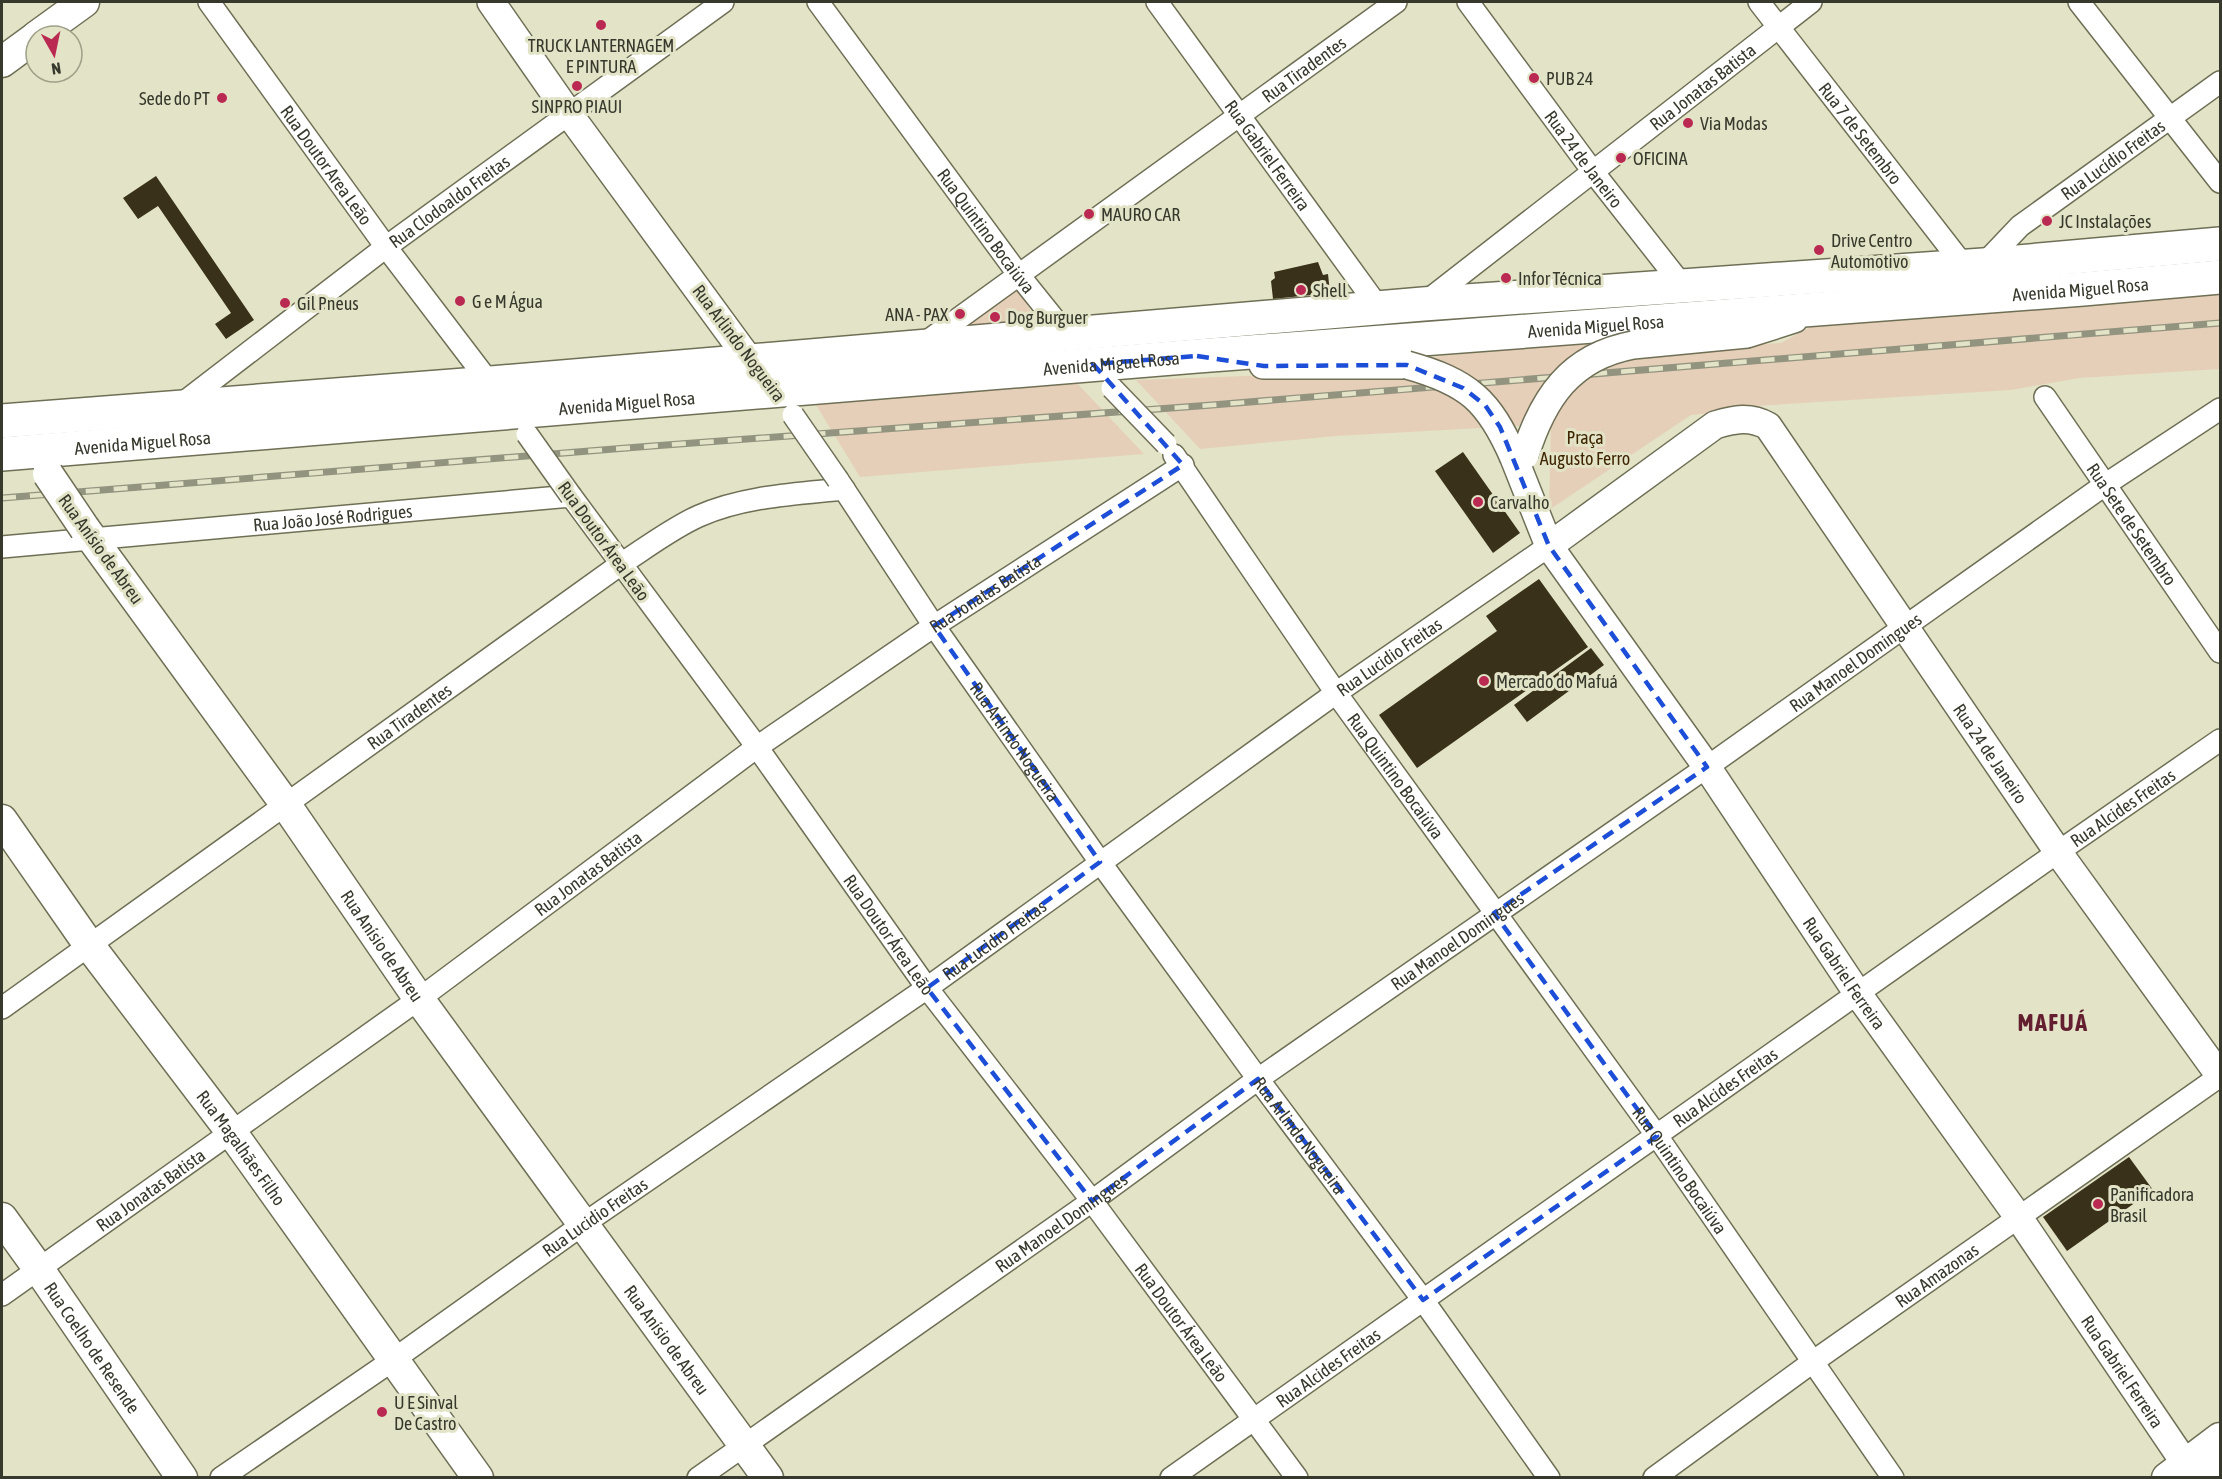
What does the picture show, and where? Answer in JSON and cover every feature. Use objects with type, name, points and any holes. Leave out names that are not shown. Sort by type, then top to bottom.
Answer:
[{"type":"main road","points":[[54,24],[84,2]]},
{"type":"main road","points":[[2,62],[24,46]]},
{"type":"main road","name":"Avenida Miguel Rosa","points":[[4,416],[178,407],[491,383],[1423,304],[1973,265],[2220,244]]},
{"type":"main road","points":[[2079,257],[2083,289]]},
{"type":"main road","name":"Avenida Miguel Rosa","points":[[27,460],[519,424],[1102,376],[1197,356],[2220,277]]},
{"type":"main road","name":"Rua Anísio de Abreu","points":[[4,416],[27,460],[89,534],[286,805],[419,999],[768,1478]]},
{"type":"main road","name":"Rua Magalhães Filho","points":[[2,820],[89,945],[232,1133],[478,1478]]},
{"type":"main road","name":"Rua Coelho de Resende","points":[[2,1218],[182,1478]]},
{"type":"main road","points":[[2190,1474],[2220,1438]]},
{"type":"main road","points":[[2190,1474],[2220,1470]]},
{"type":"street","name":"Rua Doutor Area Leão","points":[[209,2],[386,247],[491,383]]},
{"type":"street","name":"Rua Arlindo Nogueira","points":[[491,2],[569,114],[750,361],[784,403],[841,484],[934,626],[1100,862],[1423,1300],[1549,1478]]},
{"type":"street","name":"Rua Clodoaldo Freitas","points":[[178,407],[386,247],[723,2]]},
{"type":"street","name":"Rua Quintino Bocaiúva","points":[[818,2],[1018,274],[1102,376],[1183,465],[1336,693],[1657,1136],[1893,1478]]},
{"type":"street","name":"Rua Gabriel Ferreira","points":[[1157,2],[1379,308]]},
{"type":"street","name":"Rua Tiradentes","points":[[919,347],[1396,2]]},
{"type":"street","name":"Rua 24 de Janeiro","points":[[1468,2],[1594,173],[1682,285]]},
{"type":"street","name":"Rua 7 de Setembro","points":[[1759,2],[1777,27],[1973,265]]},
{"type":"street","name":"Rua Jonatas Batista","points":[[1423,304],[1811,2]]},
{"type":"street","points":[[2079,2],[2220,182]]},
{"type":"street","name":"Rua Lucídio Freitas","points":[[1973,265],[2020,226],[2220,82]]},
{"type":"street","points":[[1520,463],[1536,422],[1556,388],[1570,375],[1602,355],[1633,345],[1747,334],[1822,309]]},
{"type":"street","name":"Rua Gabriel Ferreira","points":[[1197,356],[1264,366],[1407,365],[1452,381],[1479,400],[1500,427],[1520,463],[1549,546],[1707,767],[1857,994],[2019,1218],[2190,1474]]},
{"type":"street","name":"Rua Doutor Área Leão","points":[[491,383],[571,496],[757,747],[927,988],[1092,1201],[1298,1478]]},
{"type":"street","name":"Rua Sete de Setembro","points":[[2045,396],[2220,652]]},
{"type":"street","name":"Rua Manoel Domingues","points":[[698,1478],[1092,1201],[1258,1079],[1494,913],[1707,767],[2106,484],[2220,410]]},
{"type":"street","name":"Rua Lucidio Freitas","points":[[222,1478],[582,1225],[927,988],[1336,693],[1549,546],[1715,425],[1736,418],[1757,420],[1768,426]]},
{"type":"street","name":"Rua 24 de Janeiro","points":[[1768,426],[2058,852],[2220,1076]]},
{"type":"street","name":"Rua Jonatas Batista","points":[[2,1294],[419,999],[757,747],[934,626],[1183,465]]},
{"type":"street","name":"Rua Tiradentes","points":[[2,1008],[621,564],[699,516],[742,503],[841,484]]},
{"type":"street","name":"Rua João José Rodrigues","points":[[89,534],[571,496]]},
{"type":"street","points":[[2,547],[89,534]]},
{"type":"street","name":"Rua Alcides Freitas","points":[[1171,1478],[2220,740]]},
{"type":"street","name":"Rua Amazonas","points":[[1654,1478],[1814,1361],[2220,1076]]},
{"type":"highlighted area","points":[[1197,356],[1264,366],[1407,365],[1463,388],[1485,405],[1500,427],[1549,546],[1707,767],[1494,913],[1657,1136],[1423,1300],[1258,1079],[1092,1201],[927,988],[1100,862],[934,626],[1183,465],[1093,364]]},
{"type":"green space","points":[[1017,288],[1037,322],[973,328],[971,323],[973,319]]},
{"type":"green space","name":"Praça Augusto Ferro","points":[[2220,293],[2220,369],[2080,378],[2011,390],[1756,406],[1691,415],[1549,510],[1551,424],[1336,436],[1200,449],[1136,380],[1382,371],[1412,374],[1433,357],[1608,338],[1624,354],[1781,343],[1812,326]]},
{"type":"green space","points":[[1076,382],[1144,454],[860,477],[816,405]]},
{"type":"building","points":[[156,176],[254,320],[226,339],[215,324],[231,313],[158,206],[138,219],[123,198]]},
{"type":"building","points":[[1318,262],[1323,275],[1328,274],[1330,293],[1273,299],[1271,281],[1275,278],[1274,272]]},
{"type":"building","name":"Carvalho","points":[[1463,452],[1520,533],[1493,553],[1435,471]]},
{"type":"building","name":"Mercado do Mafuá","points":[[1539,579],[1588,647],[1417,768],[1379,715],[1497,631],[1486,616]]},
{"type":"building","points":[[1591,648],[1604,665],[1527,722],[1514,705]]},
{"type":"building","name":"Panificadora Brasil","points":[[2129,1157],[2153,1190],[2067,1251],[2043,1217]]},
{"type":"railway","points":[[2,498],[639,447],[1212,405],[2220,323]]},
{"type":"place","name":"TRUCK LANTERNAGEM E PINTURA","points":[[601,25]]},
{"type":"place","name":"PUB 24","points":[[1534,78]]},
{"type":"place","name":"SINPRO PIAUI","points":[[577,86]]},
{"type":"place","name":"Sede do PT","points":[[222,98]]},
{"type":"place","name":"Via Modas","points":[[1688,123]]},
{"type":"place","name":"OFICINA","points":[[1621,158]]},
{"type":"place","name":"MAURO CAR","points":[[1089,214]]},
{"type":"place","name":"JC Instalações","points":[[2047,221]]},
{"type":"place","name":"Drive Centro Automotivo","points":[[1819,250]]},
{"type":"place","name":"Infor Técnica","points":[[1506,278]]},
{"type":"place","name":"Shell","points":[[1301,290]]},
{"type":"place","name":"G e M Água","points":[[460,301]]},
{"type":"place","name":"Gil Pneus","points":[[285,303]]},
{"type":"place","name":"ANA - PAX","points":[[960,314]]},
{"type":"place","name":"Dog Burguer","points":[[995,317]]},
{"type":"place","name":"Carvalho","points":[[1478,502]]},
{"type":"place","name":"Mercado do Mafuá","points":[[1484,681]]},
{"type":"place","name":"Panificadora Brasil","points":[[2098,1204]]},
{"type":"place","name":"U E Sinval De Castro","points":[[382,1412]]},
{"type":"district","name":"MAFUÁ","points":[[2053,1022]]}]
